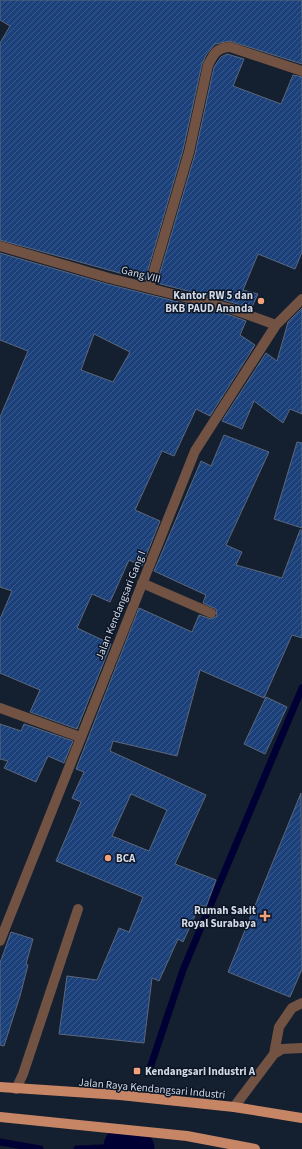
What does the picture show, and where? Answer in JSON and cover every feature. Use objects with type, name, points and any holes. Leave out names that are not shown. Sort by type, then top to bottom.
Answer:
[{"type":"main road","name":"Jalan Raya Kendangsari Industri","points":[[0,1087],[120,1095],[234,1107],[302,1118]]},
{"type":"main road","points":[[0,1117],[187,1136],[255,1149]]},
{"type":"street","points":[[149,288],[189,152],[208,65],[213,54],[219,49],[230,47],[302,71]]},
{"type":"street","name":"Gang VIII","points":[[0,246],[109,278],[232,309],[276,325]]},
{"type":"street","name":"Jalan Kendangsari Gang I","points":[[0,941],[195,451],[276,325],[302,299]]},
{"type":"street","points":[[142,584],[211,613]]},
{"type":"street","points":[[0,708],[80,737]]},
{"type":"street","points":[[16,1089],[23,1074],[78,909]]},
{"type":"street","points":[[274,1054],[279,1027],[292,1008],[302,1003]]},
{"type":"street","points":[[234,1107],[274,1054],[282,1049],[302,1048]]},
{"type":"building","points":[[0,0],[302,0],[302,64],[230,41],[215,44],[206,55],[202,64],[183,150],[145,280],[0,240],[0,43],[10,26],[0,20]]},
{"type":"building","points":[[227,54],[244,59],[233,86],[281,104],[293,75],[302,77],[302,252],[295,269],[258,254],[243,290],[258,294],[251,309],[234,303],[157,283],[195,154],[214,67],[221,57]]},
{"type":"building","points":[[0,253],[107,284],[230,315],[246,321],[240,335],[255,345],[210,416],[196,409],[174,456],[162,451],[135,510],[160,521],[142,566],[129,560],[110,602],[92,594],[77,628],[111,644],[77,729],[30,712],[40,690],[0,673],[0,619],[12,591],[0,587],[0,417],[28,351],[0,340]],"holes":[[[94,334],[130,352],[113,382],[81,370]]]},
{"type":"building","points":[[302,308],[302,414],[290,409],[283,423],[254,401],[242,429],[222,421],[266,353],[277,361],[288,322]]},
{"type":"building","points":[[224,435],[269,452],[226,545],[242,552],[236,565],[282,578],[300,530],[302,530],[302,638],[292,635],[264,698],[200,670],[177,756],[113,741],[110,751],[206,795],[175,864],[216,880],[206,907],[200,905],[183,942],[178,939],[159,981],[152,978],[144,1043],[59,1034],[67,976],[97,980],[119,928],[129,932],[143,897],[56,861],[81,802],[72,798],[84,772],[76,769],[139,608],[192,632],[199,615],[211,619],[217,616],[216,609],[203,603],[206,595],[154,571],[201,461],[211,466]],"holes":[[[131,794],[167,810],[149,851],[112,836]]]},
{"type":"building","points":[[297,442],[302,443],[302,528],[274,519]]},
{"type":"building","points":[[266,697],[287,707],[265,754],[244,744]]},
{"type":"building","points":[[0,724],[21,731],[24,724],[73,741],[64,763],[48,756],[36,782],[4,768],[8,761],[0,759]]},
{"type":"building","points":[[301,793],[302,969],[290,997],[228,972]]},
{"type":"building","points":[[11,932],[33,939],[26,964],[28,965],[20,996],[4,1046],[0,1045],[0,963]]},
{"type":"waterway","points":[[149,1071],[183,970],[302,688]]},
{"type":"waterway","points":[[124,1149],[129,1136]]},
{"type":"waterway","points":[[0,1142],[40,1149]]},
{"type":"waterway","points":[[77,1149],[125,1147]]},
{"type":"waterway","points":[[125,1147],[133,1149]]},
{"type":"place","name":"Kantor RW 5 dan BKB PAUD Ananda","points":[[261,301]]},
{"type":"place","name":"BCA","points":[[108,858]]},
{"type":"place","name":"Rumah Sakit Royal Surabaya","points":[[265,916]]},
{"type":"place","name":"Kendangsari Industri A","points":[[137,1071]]}]
